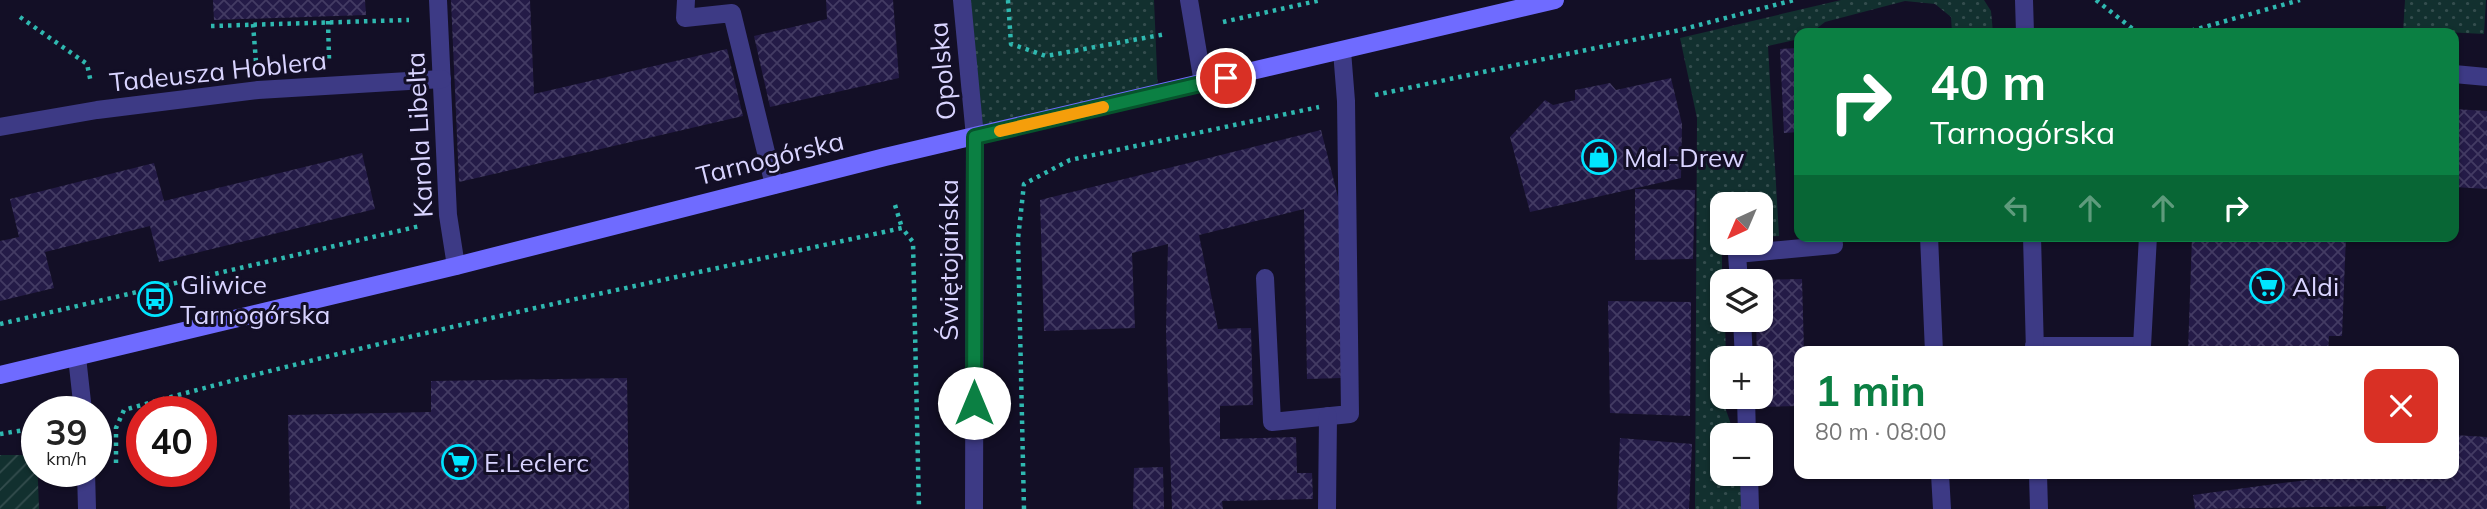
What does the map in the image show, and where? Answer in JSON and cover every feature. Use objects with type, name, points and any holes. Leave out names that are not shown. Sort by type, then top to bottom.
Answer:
[{"type":"main road","name":"Tarnogórska","points":[[0,375],[456,266],[774,184],[1555,0]]},
{"type":"street","name":"Karola Libelta","points":[[438,0],[448,215],[456,266]]},
{"type":"street","points":[[686,0],[685,18],[732,13],[774,184]]},
{"type":"street","name":"Opolska","points":[[962,0],[975,137]]},
{"type":"street","points":[[1189,0],[1203,83]]},
{"type":"street","points":[[2024,0],[2025,28]]},
{"type":"street","points":[[1265,278],[1272,422],[1350,414],[1346,101],[1342,51]]},
{"type":"street","points":[[2459,74],[2487,77]]},
{"type":"street","name":"Tadeusza Hoblera","points":[[0,127],[97,110],[258,90],[442,79]]},
{"type":"street","name":"Świętojańska","points":[[974,509],[975,137]]},
{"type":"street","points":[[1738,269],[1737,254],[1834,245],[1834,242]]},
{"type":"street","points":[[1929,242],[1934,346]]},
{"type":"street","points":[[2032,242],[2034,346]]},
{"type":"street","points":[[2142,346],[2148,242]]},
{"type":"street","points":[[77,357],[81,396]]},
{"type":"street","points":[[1327,509],[1328,416]]},
{"type":"street","points":[[1940,479],[1942,509]]},
{"type":"street","points":[[2038,479],[2039,509]]},
{"type":"street","points":[[1749,486],[1750,509]]},
{"type":"street","points":[[86,487],[87,509]]},
{"type":"path","points":[[1009,0],[1011,44],[1046,56],[1193,29],[1321,0]]},
{"type":"path","points":[[1024,509],[1018,239],[1024,184],[1070,160],[1680,30],[1794,0]]},
{"type":"path","points":[[2096,0],[2132,28]]},
{"type":"path","points":[[2201,28],[2300,0]]},
{"type":"path","points":[[20,18],[87,64],[97,110]]},
{"type":"path","points":[[211,26],[417,20]]},
{"type":"path","points":[[253,24],[258,90]]},
{"type":"path","points":[[895,205],[902,228],[912,242],[919,509]]},
{"type":"path","points":[[0,324],[429,223]]},
{"type":"path","points":[[116,469],[116,428],[124,410],[225,381],[902,228]]},
{"type":"path","points":[[0,434],[21,431]]},
{"type":"green space","points":[[962,0],[1154,0],[1158,95],[975,137]]},
{"type":"green space","points":[[1841,0],[1984,0],[1991,11],[1993,28],[1952,28],[1951,17],[1935,4],[1905,1],[1825,22],[1817,28],[1794,28],[1794,40],[1768,46],[1779,236],[1773,236],[1773,192],[1710,192],[1710,256],[1722,256],[1722,269],[1710,269],[1710,332],[1725,332],[1726,346],[1710,346],[1710,409],[1726,409],[1730,423],[1710,423],[1710,486],[1741,486],[1742,509],[1695,509],[1697,118],[1680,38]]},
{"type":"green space","points":[[2405,0],[2486,0],[2484,34],[2459,33],[2459,28],[2403,28]]},
{"type":"green space","points":[[0,455],[21,455],[21,487],[38,487],[39,509],[0,509]]},
{"type":"building","points":[[213,0],[365,0],[366,15],[214,20]]},
{"type":"building","points":[[451,0],[530,0],[534,94],[727,49],[743,116],[459,182]]},
{"type":"building","points":[[826,0],[893,0],[899,78],[770,107],[754,36],[827,19]]},
{"type":"building","points":[[1794,48],[1794,132],[1784,133],[1780,49]]},
{"type":"building","name":"Mal-Drew","points":[[1671,78],[1682,124],[1681,178],[1530,212],[1510,137],[1545,100],[1553,105],[1575,100],[1575,90],[1610,83],[1616,90]]},
{"type":"building","points":[[2459,109],[2487,111],[2487,189],[2459,187]]},
{"type":"building","points":[[1321,130],[1339,201],[1342,378],[1307,379],[1304,209],[1199,235],[1218,329],[1251,328],[1253,405],[1220,406],[1220,439],[1296,437],[1297,473],[1312,473],[1313,499],[1222,501],[1223,509],[1172,509],[1166,331],[1168,244],[1132,253],[1135,328],[1044,331],[1040,200]]},
{"type":"building","points":[[362,153],[375,209],[159,262],[150,226],[45,252],[54,288],[0,301],[0,241],[19,237],[10,199],[154,163],[164,201]]},
{"type":"building","points":[[1635,189],[1695,190],[1693,259],[1635,260]]},
{"type":"building","name":"Aldi","points":[[2192,242],[2346,242],[2342,336],[2329,336],[2328,346],[2188,346]]},
{"type":"building","points":[[1802,279],[1804,346],[1794,346],[1794,406],[1773,407],[1773,346],[1757,346],[1756,332],[1773,332],[1773,280]]},
{"type":"building","points":[[1608,301],[1691,302],[1690,416],[1610,413]]},
{"type":"building","name":"E.Leclerc","points":[[627,378],[629,509],[290,509],[288,415],[431,412],[431,381]]},
{"type":"building","points":[[2459,435],[2487,437],[2487,509],[2386,509],[2386,506],[2195,509],[2193,495],[2313,479],[2459,479]]},
{"type":"building","points":[[1620,438],[1692,444],[1689,509],[1617,509]]},
{"type":"building","points":[[1163,467],[1164,509],[1133,509],[1134,468]]},
{"type":"slow traffic","points":[[1000,131],[1103,107]]},
{"type":"place","name":"Mal-Drew","points":[[1599,157]]},
{"type":"place","name":"Aldi","points":[[2267,286]]},
{"type":"place","name":"Gliwice Tarnogórska","points":[[155,299]]},
{"type":"place","name":"E.Leclerc","points":[[459,462]]},
{"type":"route","points":[[974,403],[975,137],[1226,78]]}]
